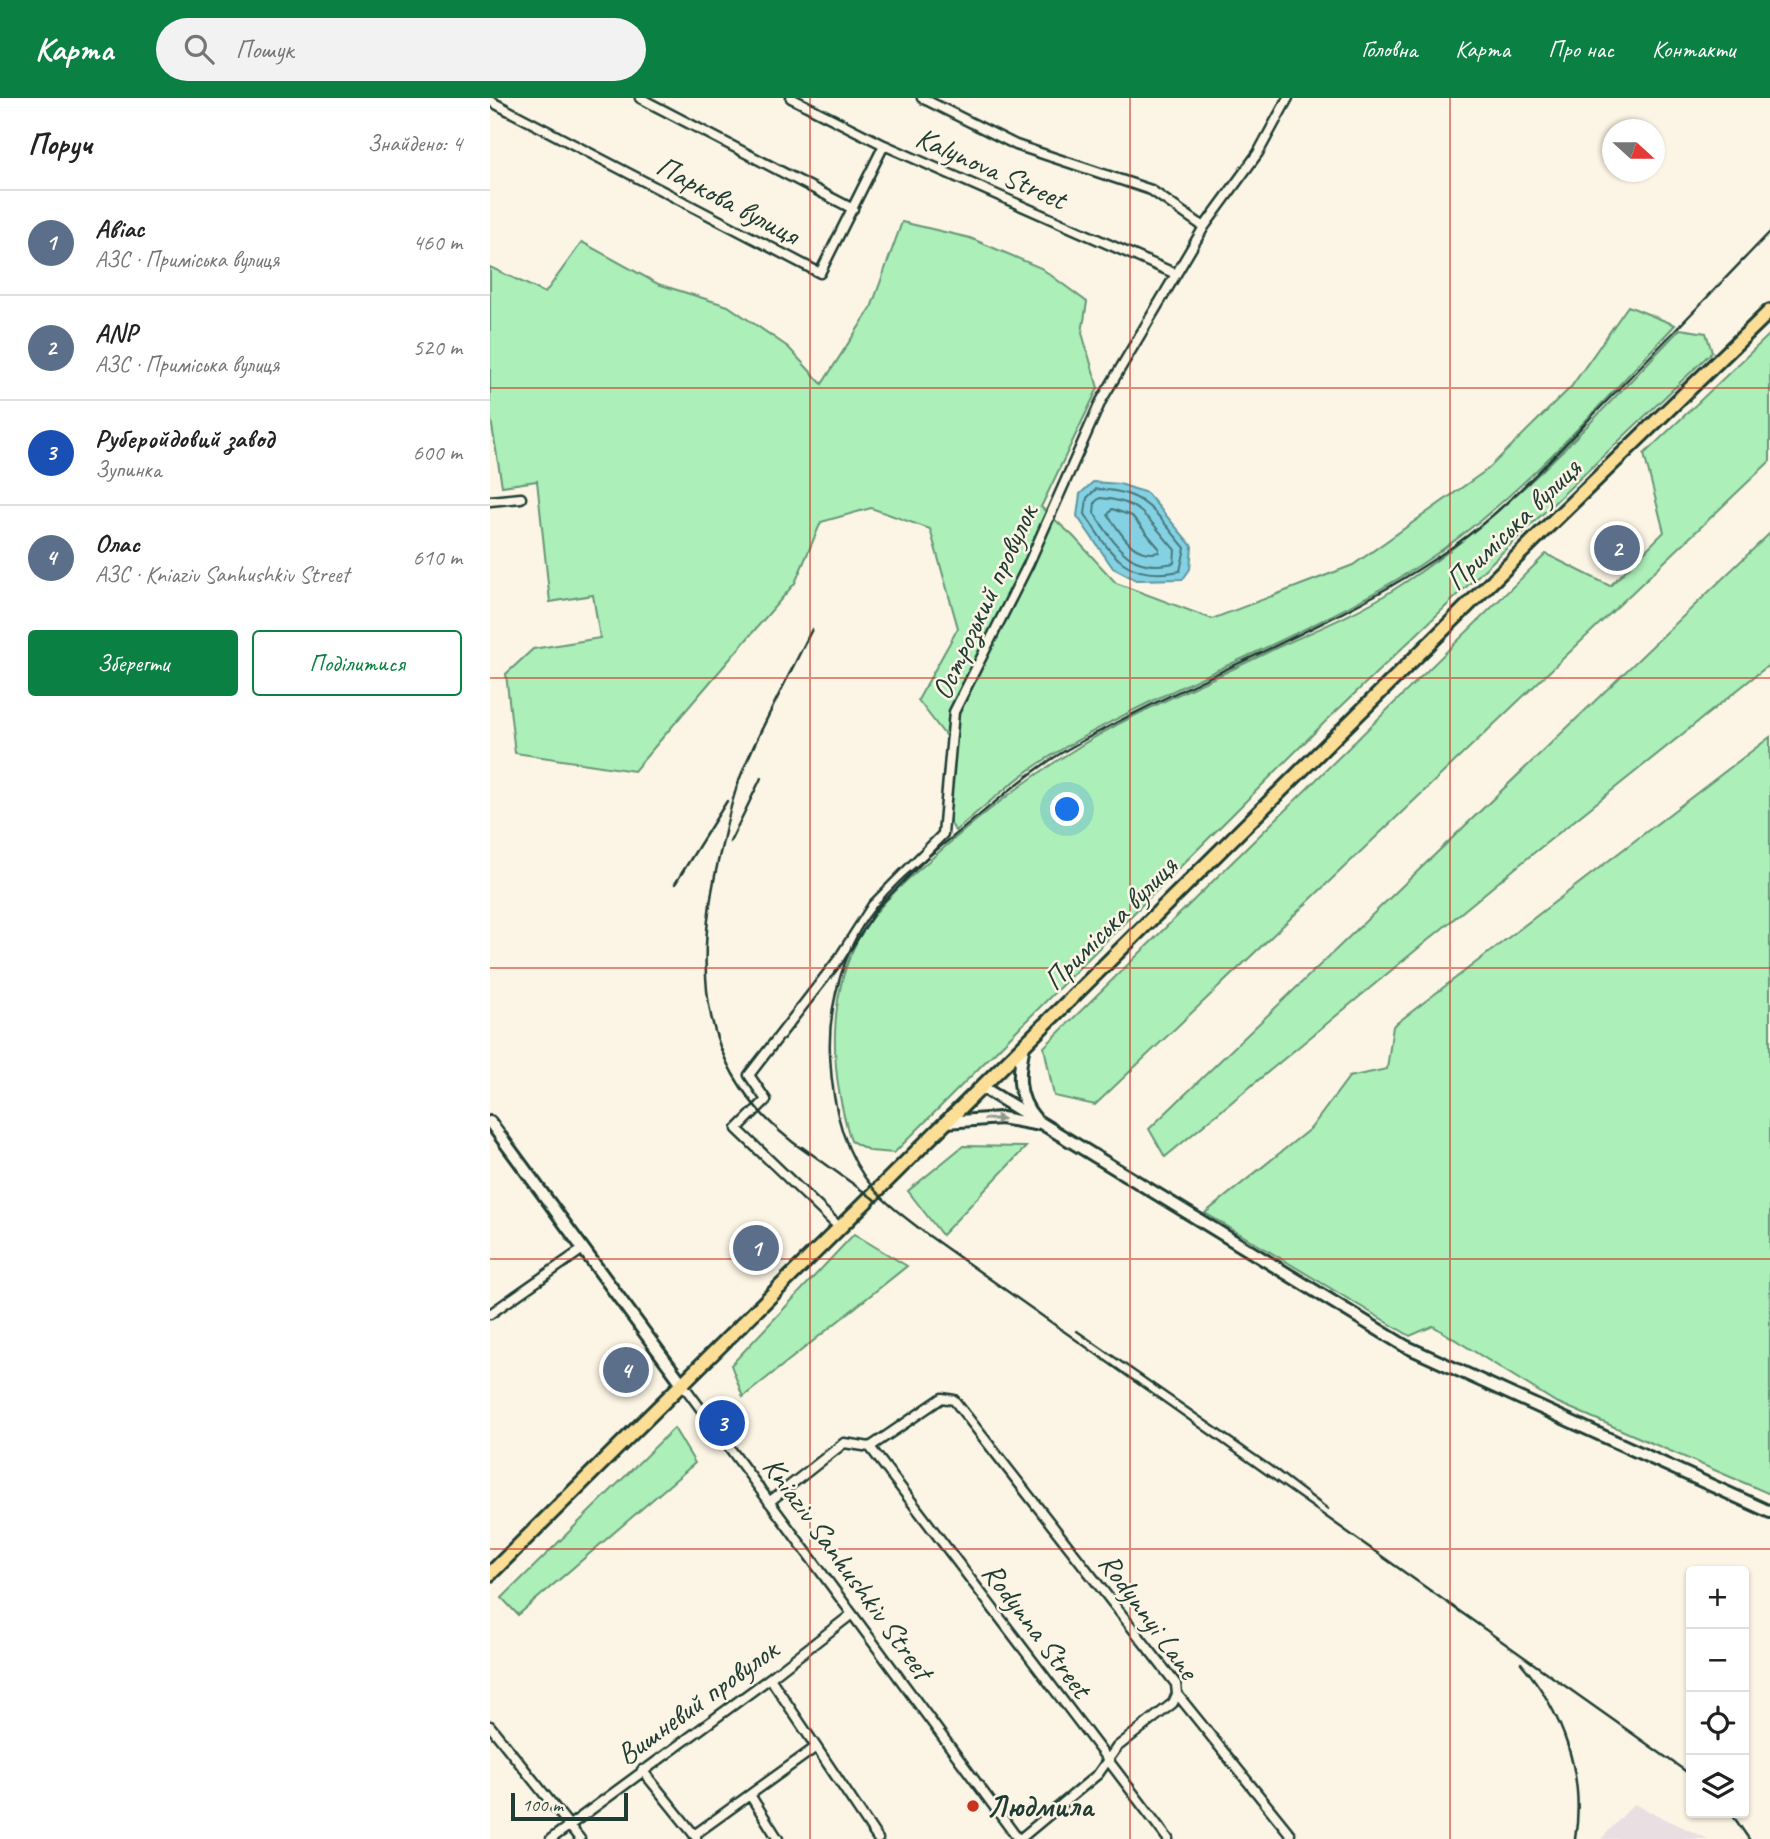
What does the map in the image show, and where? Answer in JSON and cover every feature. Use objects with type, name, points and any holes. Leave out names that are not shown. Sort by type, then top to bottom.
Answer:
[{"type":"main road","name":"Приміська вулиця","points":[[490,1574],[1532,542],[1770,311]]},
{"type":"main road","points":[[1024,1046],[1019,1071],[1021,1093],[1029,1112],[1041,1126]]},
{"type":"main road","points":[[982,1087],[1041,1126],[1405,1346],[1770,1512]]},
{"type":"main road","points":[[946,1122],[1001,1118],[1041,1126]]},
{"type":"main road","name":"Kniaziv Sanhushkiv Street","points":[[492,1128],[681,1382]]},
{"type":"street","points":[[640,98],[853,209]]},
{"type":"street","name":"Kalynova Street","points":[[791,98],[884,145],[1176,274]]},
{"type":"street","points":[[922,98],[1016,145],[1151,190],[1204,227]]},
{"type":"street","name":"Острозький провулок","points":[[840,1228],[737,1129],[766,1100],[749,1075],[838,960],[873,905],[943,834],[954,712],[1028,565],[1101,401],[1204,227],[1258,153],[1288,98]]},
{"type":"street","name":"Паркова вулиця","points":[[490,101],[820,272],[884,145]]},
{"type":"street","points":[[490,501],[521,498]]},
{"type":"street","points":[[490,1314],[583,1249]]},
{"type":"street","name":"Kniaziv Sanhushkiv Street","points":[[681,1382],[1019,1839]]},
{"type":"street","name":"Rodynnyi Lane","points":[[870,1447],[942,1398],[960,1404],[1176,1684],[1177,1693],[1290,1834]]},
{"type":"street","points":[[769,1502],[844,1443],[870,1447]]},
{"type":"street","name":"Rodynna Street","points":[[870,1447],[1168,1839]]},
{"type":"street","name":"Вишневий провулок","points":[[551,1839],[770,1678],[852,1614]]},
{"type":"street","points":[[770,1678],[878,1839]]},
{"type":"street","points":[[1019,1839],[1098,1774],[1117,1747],[1172,1703],[1177,1693]]},
{"type":"street","points":[[490,1726],[580,1839]]},
{"type":"street","points":[[642,1770],[696,1837],[816,1746]]},
{"type":"street","points":[[750,1795],[778,1839]]},
{"type":"shaded area","points":[[1634,1804],[1708,1839],[1601,1839]]},
{"type":"green space","points":[[902,222],[970,238],[1041,268],[1087,302],[1082,333],[1098,388],[1041,507],[1073,536],[1116,583],[1212,619],[1353,565],[1488,469],[1571,387],[1628,306],[1675,325],[1553,454],[1521,485],[1453,542],[1372,594],[1137,708],[1046,759],[1022,775],[955,831],[947,816],[954,747],[918,700],[958,628],[930,529],[871,508],[821,522],[795,583],[634,771],[515,753],[506,674],[533,649],[600,638],[593,595],[550,602],[537,481],[502,486],[490,414],[490,267],[545,293],[582,242],[658,284],[728,306],[788,347],[822,384],[871,308]]},
{"type":"green space","points":[[1680,329],[1706,333],[1712,352],[1327,720],[894,1153],[870,1151],[851,1141],[836,1061],[837,1006],[851,953],[872,917],[892,895],[990,809],[1090,740],[1362,608],[1431,564],[1470,535],[1543,470]]},
{"type":"green space","points":[[1770,334],[1770,461],[1095,1105],[1054,1096],[1044,1047],[1546,554],[1610,586],[1664,532],[1644,454]]},
{"type":"green space","points":[[1770,533],[1770,664],[1530,856],[1165,1157],[1149,1129]]},
{"type":"green space","points":[[1770,737],[1770,1494],[1554,1401],[1433,1326],[1410,1336],[1205,1213],[1311,1128],[1349,1077],[1387,1069],[1393,1026]]},
{"type":"green space","points":[[963,1146],[1026,1147],[942,1235],[908,1191]]},
{"type":"green space","points":[[854,1234],[907,1266],[743,1397],[731,1365]]},
{"type":"green space","points":[[674,1428],[695,1463],[518,1615],[502,1598]]},
{"type":"water","points":[[1093,482],[1120,484],[1147,493],[1192,546],[1190,569],[1183,579],[1136,580],[1113,568],[1077,516],[1080,494]]},
{"type":"railway","points":[[1686,1771],[892,1207],[863,1175],[847,1143],[833,1091],[830,1039],[836,992],[852,946],[878,904],[915,868],[1024,779],[1068,749],[1165,698],[1313,628],[1409,575],[1455,545],[1493,515],[1529,481],[1770,232]]},
{"type":"railway","points":[[809,1154],[771,1124],[743,1090],[723,1055],[711,1016],[706,976],[706,934],[712,890],[734,796],[760,733],[812,629]]},
{"type":"railway","points":[[730,842],[761,778]]},
{"type":"railway","points":[[675,884],[727,801]]},
{"type":"railway","points":[[802,1147],[878,1202]]},
{"type":"railway","points":[[1077,1331],[1328,1509]]},
{"type":"railway","points":[[1521,1663],[1548,1702],[1568,1745],[1577,1791],[1575,1839]]},
{"type":"railway","points":[[1734,1818],[1749,1839]]},
{"type":"place","name":"ANP","points":[[1617,548]]},
{"type":"place","name":"Авіас","points":[[756,1248]]},
{"type":"place","name":"Олас","points":[[626,1370]]},
{"type":"place","name":"Руберойдовий завод","points":[[722,1423]]},
{"type":"place","name":"Людмила","points":[[973,1806]]}]
